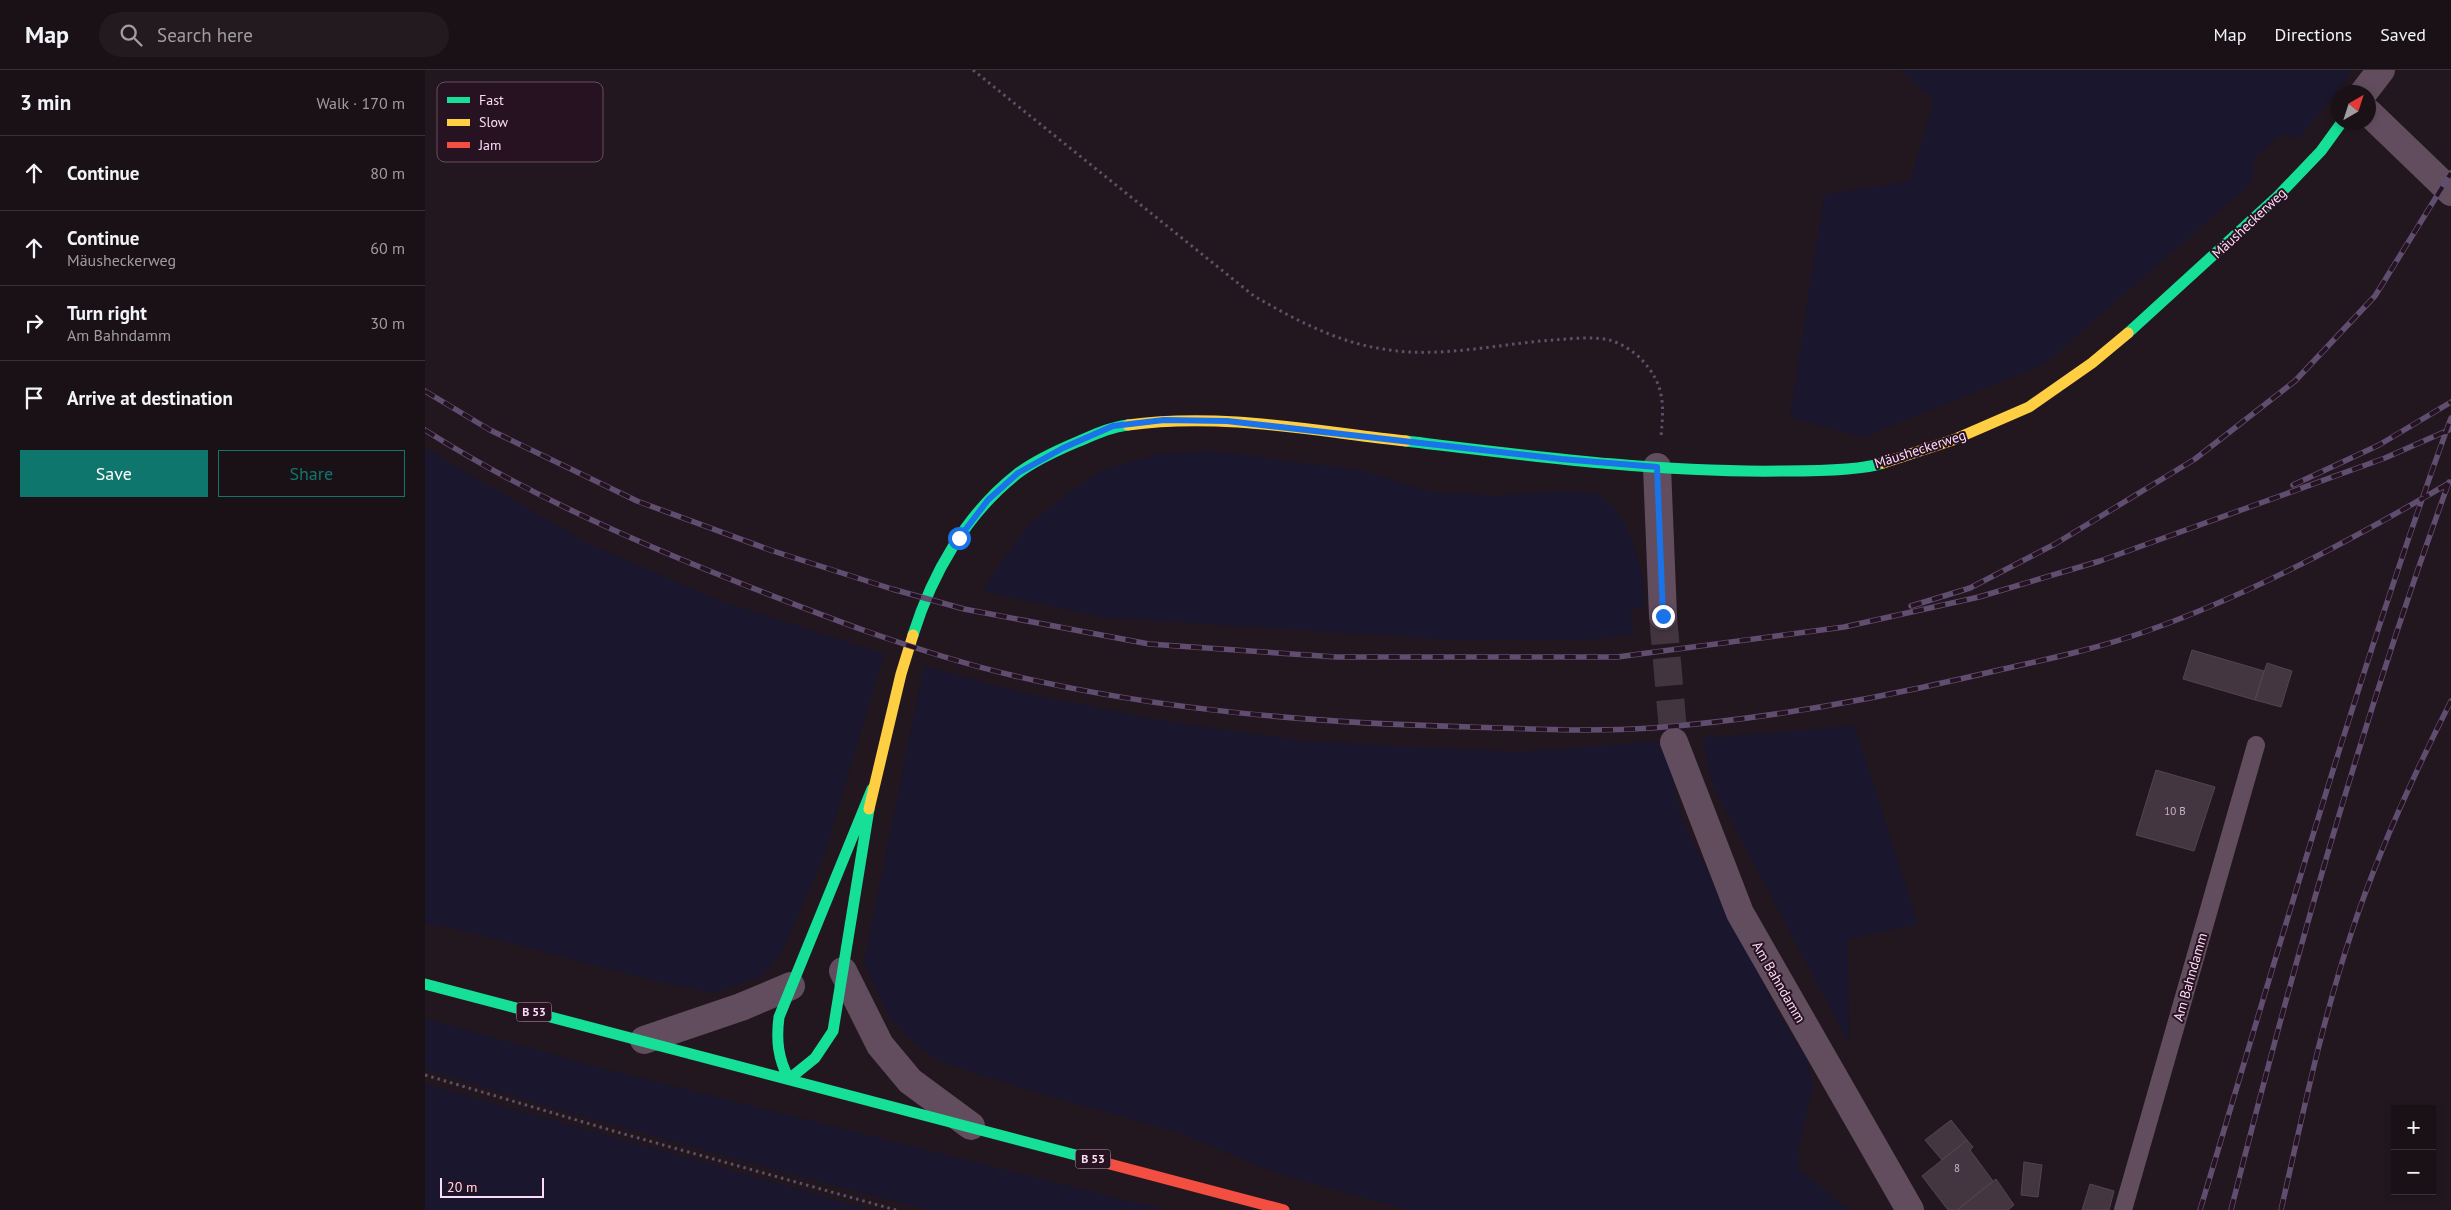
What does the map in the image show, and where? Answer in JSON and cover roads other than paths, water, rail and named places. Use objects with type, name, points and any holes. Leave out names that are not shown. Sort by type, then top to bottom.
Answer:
[{"type":"street","points":[[2369,85],[2381,70]]},
{"type":"street","points":[[2376,121],[2451,192]]},
{"type":"street","name":"Mäusheckerweg","points":[[872,789],[901,674],[918,619],[936,575],[959,538],[988,500],[1018,473],[1063,448],[1113,426],[1164,420],[1227,421],[1561,459],[1657,467],[1742,472],[1807,471],[1877,466],[1953,440],[2029,407],[2092,363],[2149,316],[2278,196],[2321,151],[2336,130]]},
{"type":"street","points":[[1657,467],[1663,616]]},
{"type":"street","name":"Am Bahndamm","points":[[1674,742],[1740,913],[1910,1210]]},
{"type":"street","points":[[872,789],[833,1031],[814,1062],[802,1072],[789,1079],[781,1067],[777,1037],[779,1017],[872,789]]},
{"type":"street","points":[[843,971],[880,1045],[910,1082],[971,1126]]},
{"type":"street","name":"B 53","points":[[425,984],[971,1126],[1284,1210]]},
{"type":"street","points":[[644,1040],[741,1007],[791,986]]},
{"type":"lane","name":"Am Bahndamm","points":[[2123,1210],[2256,744]]},
{"type":"tunnel","points":[[1663,616],[1674,742]]},
{"type":"railway","points":[[1911,606],[1970,588],[2055,544],[2195,459],[2295,381],[2375,296],[2451,173]]},
{"type":"railway","points":[[425,391],[490,430],[637,501],[770,550],[892,589],[964,609],[1149,644],[1336,657],[1617,657],[1844,627],[1979,597],[2100,561],[2385,458],[2451,429]]},
{"type":"railway","points":[[2293,485],[2379,445],[2451,402]]},
{"type":"railway","points":[[2200,1210],[2351,713],[2416,516],[2451,418]]},
{"type":"railway","points":[[425,430],[496,472],[570,510],[646,544],[830,618],[903,644],[977,666],[1071,688],[1128,698],[1241,713],[1356,722],[1539,729],[1607,730],[1652,728],[1771,715],[1851,702],[1930,686],[2101,646],[2184,617],[2263,583],[2377,524],[2451,482]]},
{"type":"railway","points":[[2231,1210],[2304,935],[2358,752],[2417,572],[2449,482]]},
{"type":"railway","points":[[2281,1210],[2321,1037],[2340,968],[2361,904],[2396,816],[2451,701]]}]
